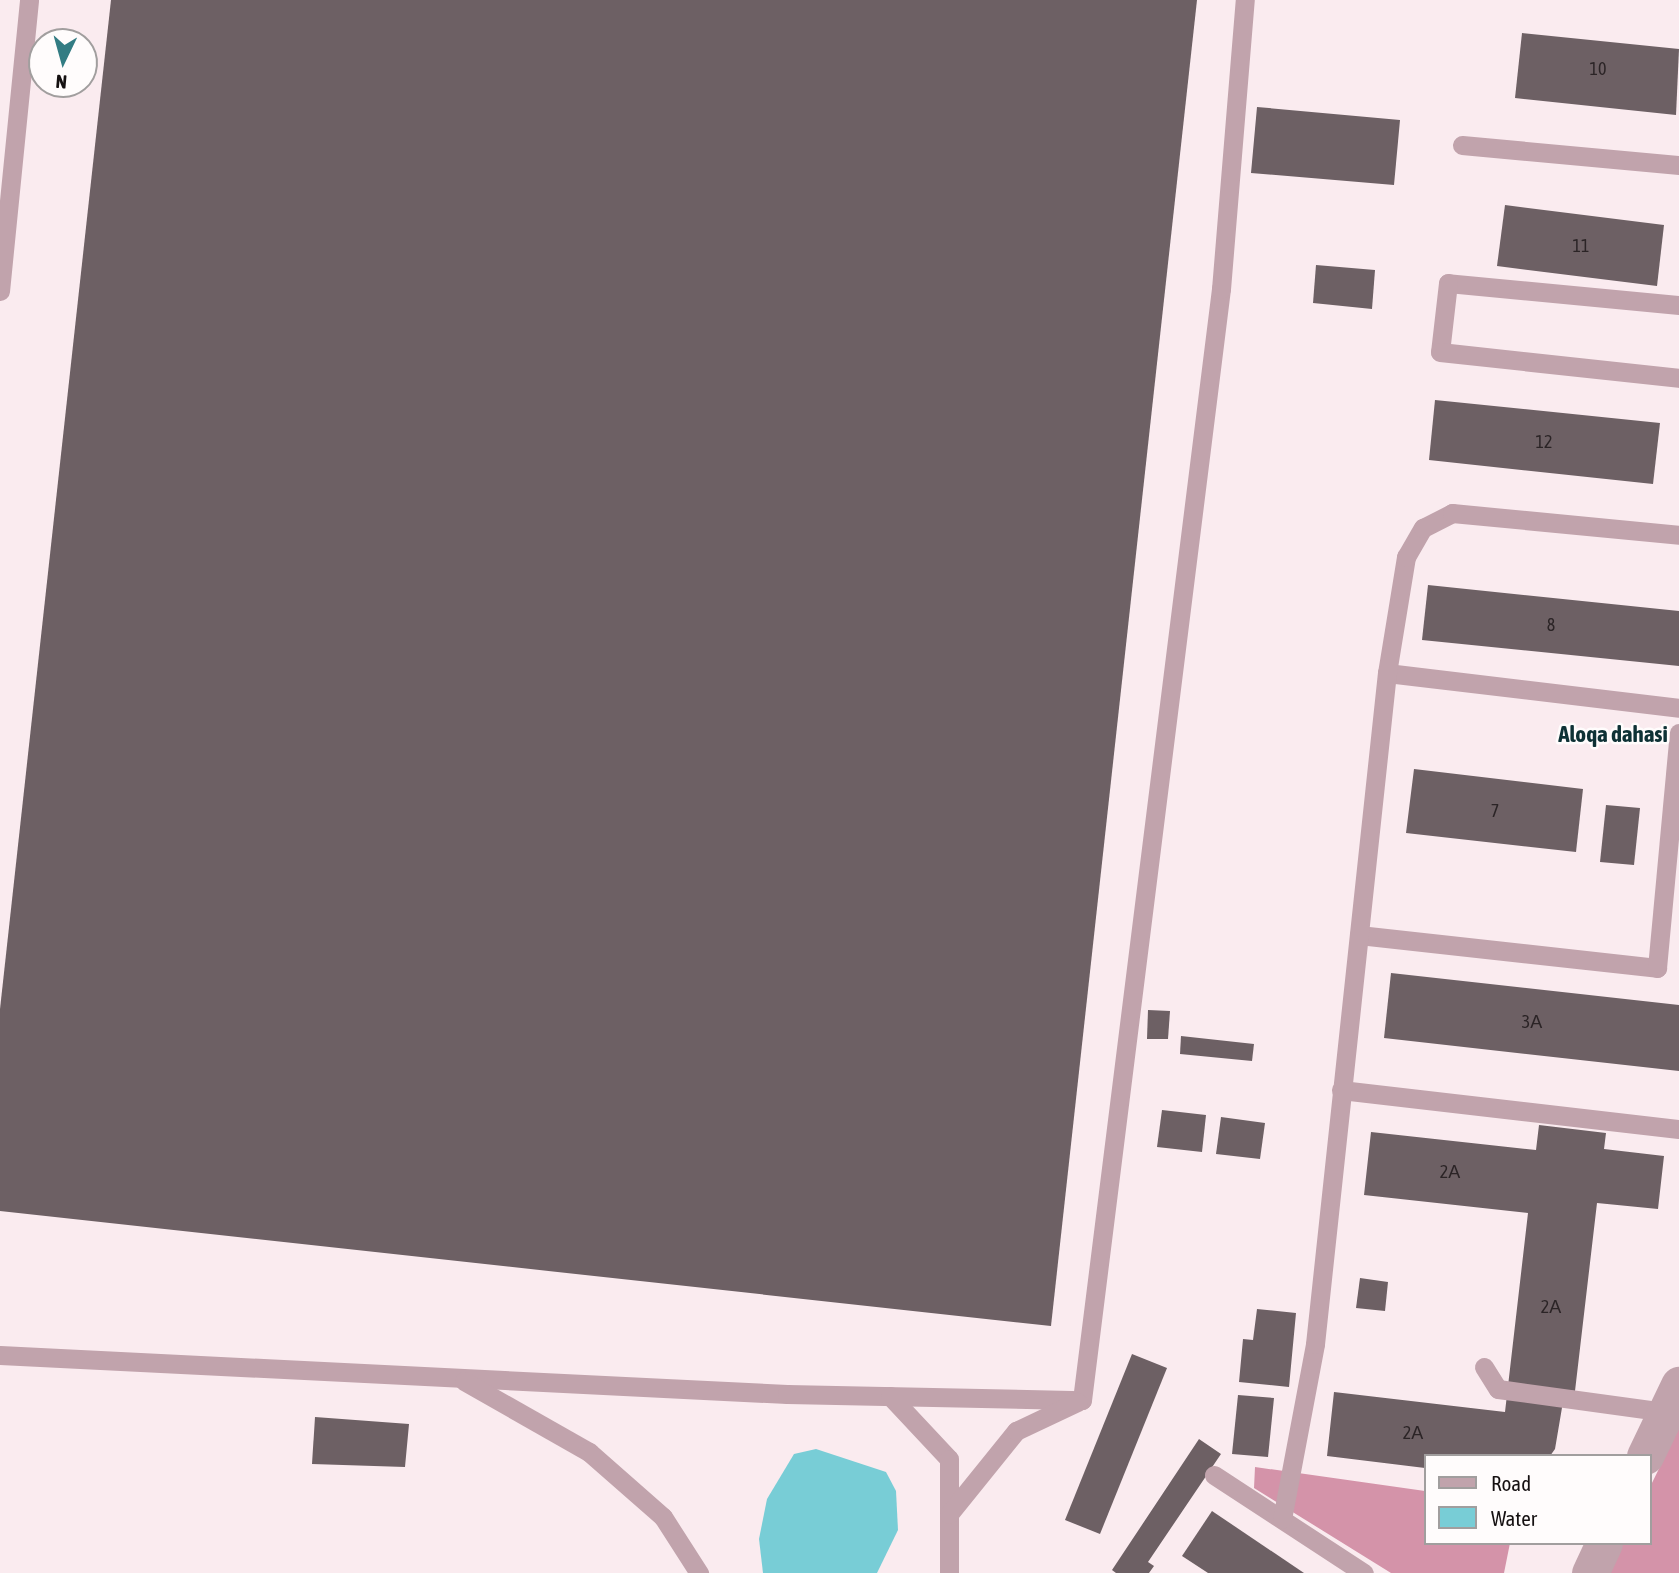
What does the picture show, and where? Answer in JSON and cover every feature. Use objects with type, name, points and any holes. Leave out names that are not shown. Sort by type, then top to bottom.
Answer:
[{"type":"street","points":[[1646,1454],[1673,1398]]},
{"type":"street","points":[[1590,1573],[1603,1545]]},
{"type":"lane","points":[[0,291],[29,0]]},
{"type":"lane","points":[[1082,1400],[1221,289],[1245,0]]},
{"type":"lane","points":[[1462,145],[1679,165]]},
{"type":"lane","points":[[1679,305],[1448,283],[1440,352],[1679,378]]},
{"type":"lane","points":[[1282,1519],[1315,1344],[1387,673],[1406,557],[1434,519],[1452,513],[1679,535]]},
{"type":"lane","points":[[1387,673],[1679,708]]},
{"type":"lane","points":[[1359,935],[1657,968],[1674,838],[1679,733]]},
{"type":"lane","points":[[1341,1090],[1679,1129]]},
{"type":"lane","points":[[0,1355],[890,1396],[1082,1400]]},
{"type":"lane","points":[[1484,1367],[1498,1389],[1673,1398]]},
{"type":"lane","points":[[460,1378],[589,1452],[663,1517],[699,1573]]},
{"type":"lane","points":[[890,1396],[949,1459],[949,1573]]},
{"type":"lane","points":[[949,1514],[1016,1431],[1082,1400]]},
{"type":"lane","points":[[1214,1475],[1364,1573]]},
{"type":"shaded area","points":[[1679,1428],[1679,1573],[1608,1573],[1621,1545],[1651,1545],[1651,1485]]},
{"type":"shaded area","points":[[1255,1467],[1424,1491],[1424,1545],[1510,1545],[1504,1573],[1391,1573],[1254,1488]]},
{"type":"water","points":[[816,1449],[886,1472],[896,1491],[898,1530],[877,1573],[763,1573],[759,1539],[767,1499],[794,1454]]},
{"type":"building","points":[[111,0],[1197,0],[1051,1326],[0,1211],[0,1009]]},
{"type":"building","points":[[1522,33],[1679,49],[1676,115],[1515,98]]},
{"type":"building","points":[[1257,107],[1400,120],[1394,185],[1251,173]]},
{"type":"building","points":[[1505,205],[1664,225],[1657,286],[1497,266]]},
{"type":"building","points":[[1316,265],[1375,270],[1372,309],[1313,303]]},
{"type":"building","points":[[1435,400],[1660,423],[1653,484],[1429,460]]},
{"type":"building","points":[[1428,585],[1679,611],[1679,666],[1422,640]]},
{"type":"building","points":[[1414,769],[1583,789],[1576,852],[1406,833]]},
{"type":"building","points":[[1606,805],[1640,808],[1634,865],[1600,862]]},
{"type":"building","points":[[1391,973],[1679,1005],[1679,1071],[1384,1038]]},
{"type":"building","points":[[1148,1010],[1170,1011],[1168,1039],[1147,1039]]},
{"type":"building","points":[[1181,1036],[1254,1044],[1252,1061],[1180,1054]]},
{"type":"building","points":[[1162,1110],[1206,1115],[1202,1152],[1157,1147]]},
{"type":"building","points":[[1221,1117],[1265,1123],[1260,1159],[1216,1154]]},
{"type":"building","points":[[1539,1125],[1606,1133],[1604,1149],[1664,1156],[1658,1209],[1597,1203],[1575,1391],[1565,1390],[1555,1449],[1551,1454],[1424,1454],[1424,1468],[1327,1456],[1334,1392],[1505,1412],[1528,1213],[1364,1195],[1371,1132],[1536,1150]]},
{"type":"building","points":[[1360,1278],[1388,1282],[1385,1311],[1356,1308]]},
{"type":"building","points":[[1257,1309],[1296,1313],[1289,1387],[1239,1382],[1243,1339],[1253,1340]]},
{"type":"building","points":[[1132,1354],[1167,1368],[1100,1534],[1065,1520]]},
{"type":"building","points":[[1238,1395],[1274,1398],[1268,1457],[1232,1454]]},
{"type":"building","points":[[315,1417],[409,1424],[405,1467],[312,1464]]},
{"type":"building","points":[[1199,1439],[1221,1454],[1148,1562],[1154,1566],[1149,1573],[1116,1573],[1112,1570]]},
{"type":"building","points":[[1212,1511],[1304,1573],[1208,1573],[1182,1556]]},
{"type":"district","name":"Aloqa dahasi","points":[[1613,734]]}]
